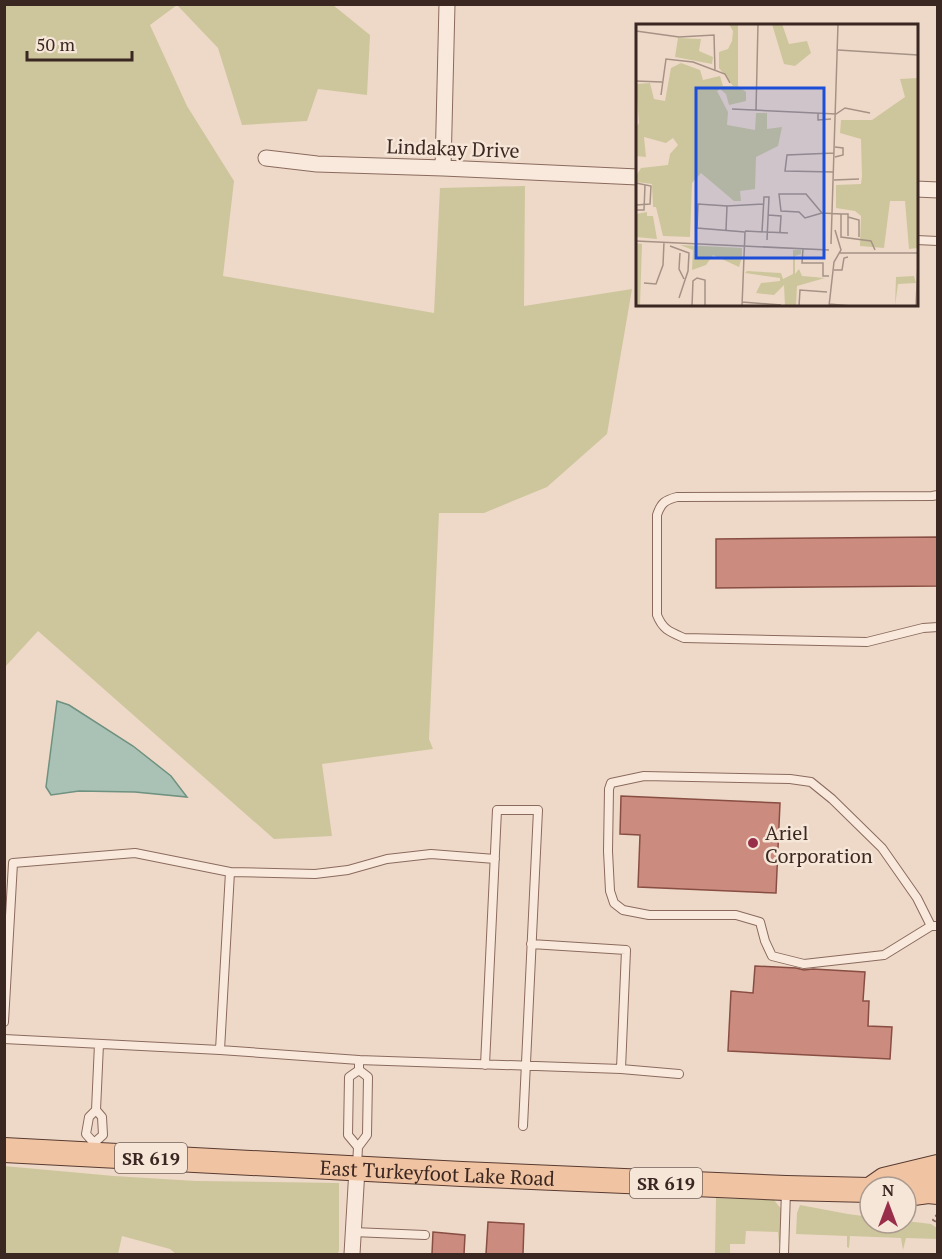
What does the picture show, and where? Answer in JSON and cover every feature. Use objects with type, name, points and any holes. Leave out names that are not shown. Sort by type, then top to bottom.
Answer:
[{"type":"main road","name":"East Turkeyfoot Lake Road","points":[[4,1150],[93,1149],[358,1158],[786,1188],[858,1190]]},
{"type":"main road","points":[[905,1175],[938,1167]]},
{"type":"main road","points":[[919,1193],[923,1204],[938,1211]]},
{"type":"street","points":[[443,168],[447,4]]},
{"type":"street","name":"Lindakay Drive","points":[[266,158],[317,164],[636,177]]},
{"type":"street","points":[[918,189],[938,190]]},
{"type":"street","points":[[352,1254],[358,1158]]},
{"type":"lane","points":[[918,240],[938,241]]},
{"type":"lane","points":[[938,495],[677,497],[660,505],[657,515],[657,615],[660,624],[670,632],[684,638],[867,642],[923,628],[938,627]]},
{"type":"lane","points":[[644,776],[790,779],[811,782],[832,799],[882,848],[934,926],[884,955],[804,964],[772,956],[760,922],[736,915],[649,915],[623,910],[614,903],[610,891],[609,789],[612,783],[644,776]]},
{"type":"lane","points":[[485,1065],[497,810],[538,810],[523,1126]]},
{"type":"lane","points":[[4,1022],[13,863],[135,853],[230,872],[315,874],[348,870],[387,859],[431,854],[495,859]]},
{"type":"lane","points":[[220,1050],[230,872]]},
{"type":"lane","points":[[531,944],[626,950],[621,1070]]},
{"type":"lane","points":[[4,1039],[360,1060],[679,1074]]},
{"type":"lane","points":[[96,1110],[102,1117],[103,1135],[93,1149],[86,1134],[89,1117],[96,1110],[99,1044]]},
{"type":"lane","points":[[358,1158],[348,1135],[349,1077],[359,1070],[360,1060]]},
{"type":"lane","points":[[358,1158],[366,1136],[368,1077],[359,1070]]},
{"type":"lane","points":[[784,1254],[786,1188]]},
{"type":"lane","points":[[353,1232],[425,1235]]},
{"type":"path","points":[[938,1211],[933,1220],[938,1223]]},
{"type":"shaded area","points":[[5,4],[333,5],[370,35],[367,95],[318,89],[307,121],[242,125],[218,48],[177,5],[150,25],[187,106],[234,181],[223,276],[434,313],[440,188],[525,186],[524,306],[632,289],[607,434],[547,487],[484,513],[439,513],[429,739],[433,749],[322,764],[332,836],[274,839],[38,631],[5,667]]},
{"type":"shaded area","points":[[57,701],[69,705],[133,746],[171,776],[187,797],[135,792],[79,791],[51,795],[46,787]]},
{"type":"shaded area","points":[[4,1166],[196,1181],[339,1183],[338,1254],[176,1254],[170,1249],[122,1236],[118,1254],[5,1254]]},
{"type":"shaded area","points":[[716,1198],[774,1200],[782,1210],[781,1244],[779,1244],[778,1232],[746,1231],[745,1244],[730,1244],[730,1254],[715,1254]]},
{"type":"shaded area","points":[[800,1205],[858,1215],[858,1235],[918,1235],[918,1222],[931,1224],[937,1228],[937,1239],[906,1238],[903,1250],[901,1238],[850,1236],[849,1248],[847,1247],[847,1236],[796,1234],[797,1213]]},
{"type":"building","points":[[938,537],[938,586],[716,588],[716,539]]},
{"type":"building","name":"Ariel Corporation","points":[[621,796],[780,803],[776,893],[638,887],[640,835],[620,834]]},
{"type":"building","points":[[755,966],[865,972],[863,1001],[869,1001],[868,1026],[892,1027],[890,1059],[728,1051],[731,991],[753,993]]},
{"type":"building","points":[[488,1222],[524,1224],[523,1254],[486,1254]]},
{"type":"building","points":[[433,1232],[465,1235],[464,1254],[432,1254]]},
{"type":"place","name":"Ariel Corporation","points":[[753,843]]}]
